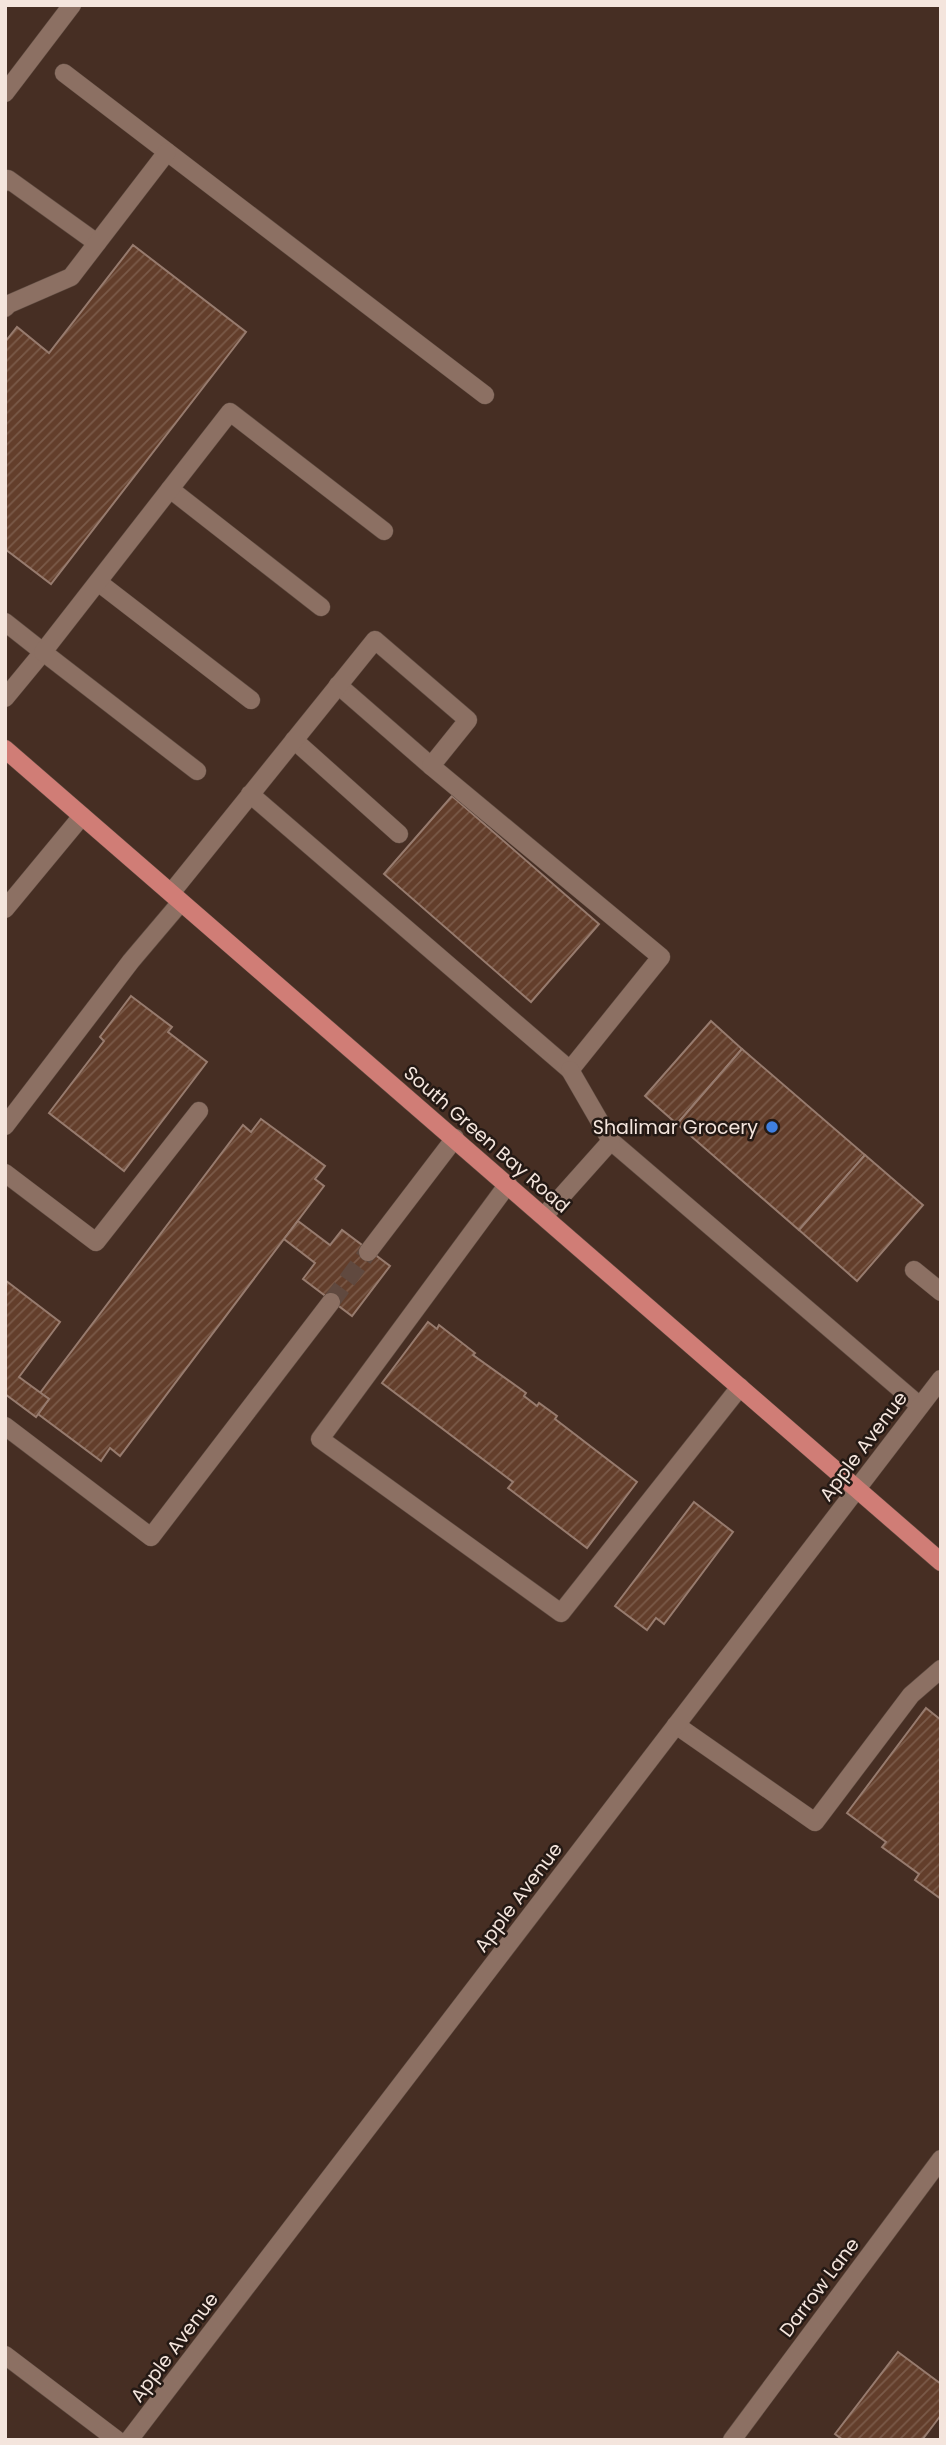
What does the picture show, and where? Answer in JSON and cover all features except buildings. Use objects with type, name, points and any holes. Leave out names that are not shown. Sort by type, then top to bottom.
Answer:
[{"type":"main road","name":"South Green Bay Road","points":[[5,749],[941,1562]]},
{"type":"street","points":[[5,93],[72,5]]},
{"type":"street","points":[[64,73],[485,395]]},
{"type":"street","points":[[5,309],[9,304],[71,277],[167,152]]},
{"type":"street","points":[[5,182],[8,179],[97,243]]},
{"type":"street","points":[[5,698],[230,412],[384,531]]},
{"type":"street","points":[[170,489],[321,607]]},
{"type":"street","points":[[98,582],[250,700]]},
{"type":"street","points":[[5,622],[197,771]]},
{"type":"street","points":[[5,1126],[131,961],[250,794],[374,640],[468,720],[431,766]]},
{"type":"street","points":[[338,685],[661,957],[570,1070]]},
{"type":"street","points":[[294,740],[399,834]]},
{"type":"street","points":[[250,794],[570,1070],[611,1141],[920,1406]]},
{"type":"street","points":[[5,909],[82,816]]},
{"type":"street","points":[[5,1173],[96,1242],[199,1111]]},
{"type":"street","points":[[368,1252],[455,1138]]},
{"type":"street","points":[[544,1216],[611,1141]]},
{"type":"street","points":[[508,1184],[320,1439],[561,1613],[740,1387]]},
{"type":"street","points":[[914,1270],[941,1292]]},
{"type":"street","points":[[5,1426],[151,1536],[331,1303]]},
{"type":"street","name":"Apple Avenue","points":[[130,2440],[940,1380]]},
{"type":"street","points":[[676,1725],[815,1822],[911,1695],[941,1669]]},
{"type":"street","name":"Darrow Lane","points":[[732,2440],[941,2159]]},
{"type":"street","points":[[5,2355],[117,2440]]},
{"type":"tunnel","points":[[331,1302],[368,1252]]},
{"type":"place","name":"Shalimar Grocery","points":[[772,1127]]}]
